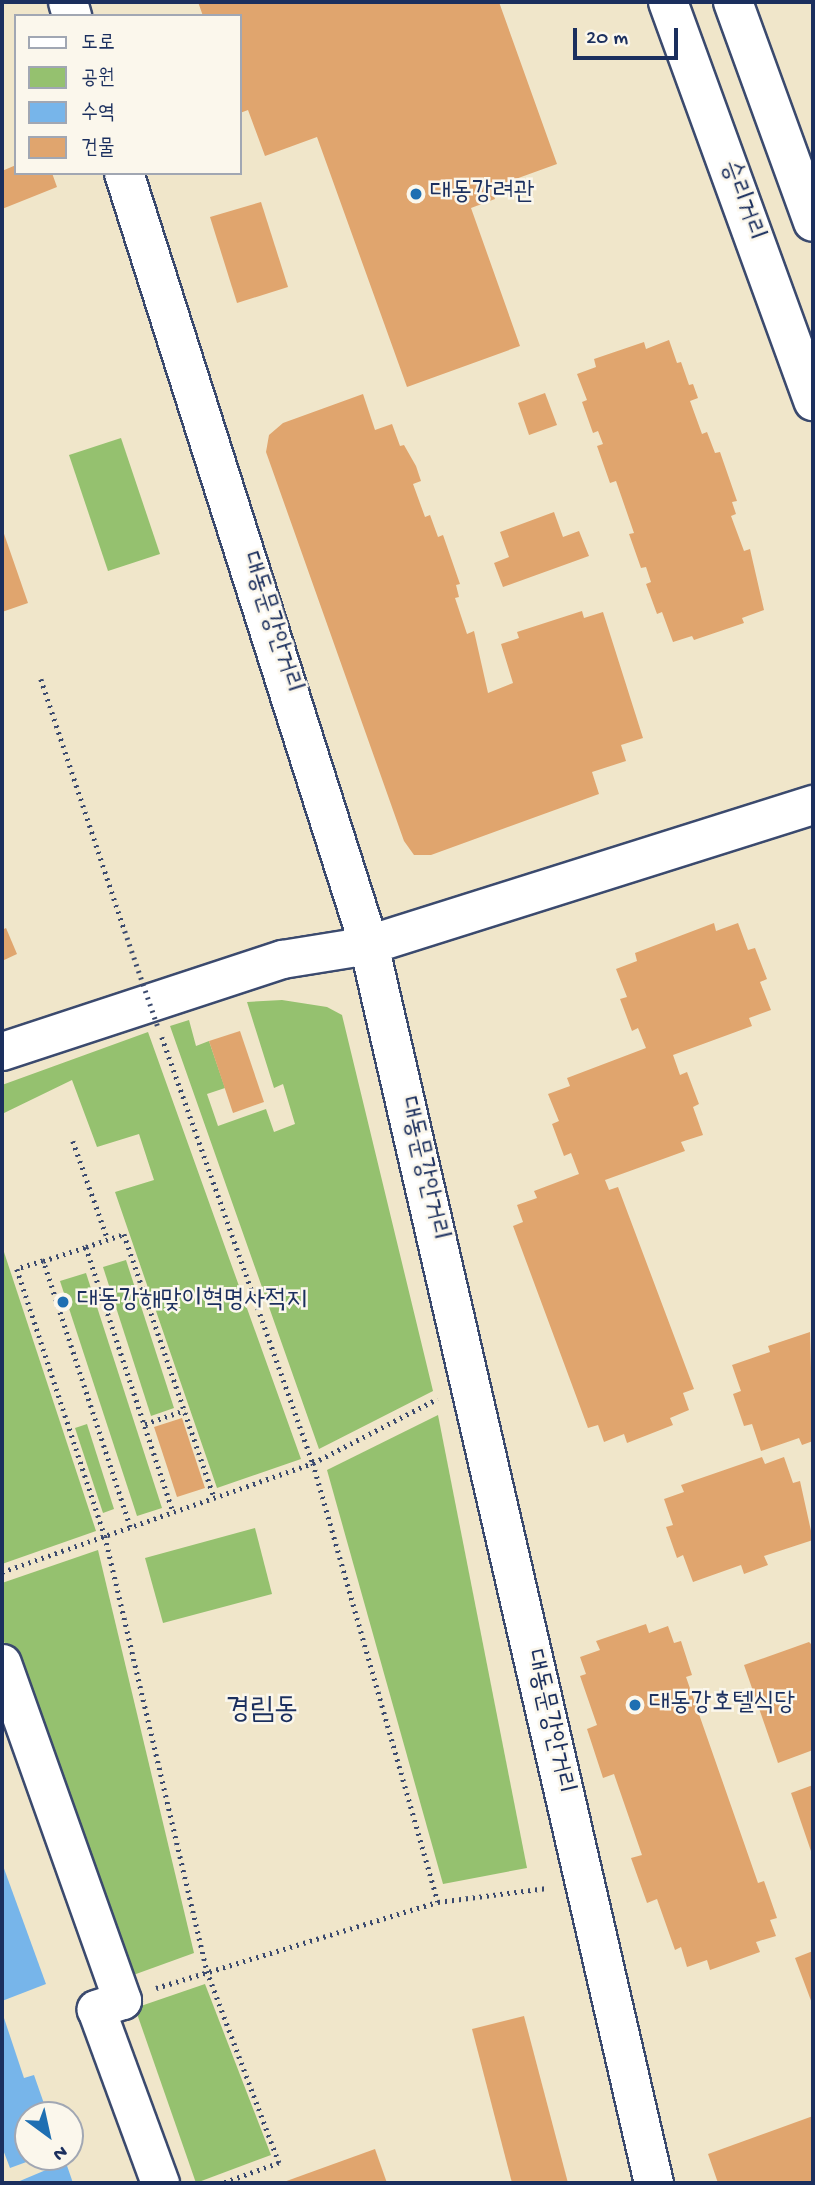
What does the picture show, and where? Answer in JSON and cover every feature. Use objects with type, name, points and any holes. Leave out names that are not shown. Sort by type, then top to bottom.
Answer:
[{"type":"street","name":"승리거리","points":[[668,2],[813,401]]},
{"type":"street","points":[[733,2],[813,222]]},
{"type":"street","name":"대동문강안거리","points":[[125,175],[369,945],[654,2183]]},
{"type":"street","points":[[2,1051],[282,959],[369,945],[813,805]]},
{"type":"street","points":[[2,1663],[122,2000],[96,2009],[160,2183]]},
{"type":"path","points":[[41,678],[159,1030],[313,1463],[438,1902]]},
{"type":"path","points":[[73,1141],[108,1240]]},
{"type":"path","points":[[214,1497],[124,1234],[17,1269],[105,1536],[207,1971],[279,2163],[224,2183]]},
{"type":"path","points":[[86,1247],[173,1512]]},
{"type":"path","points":[[43,1261],[130,1527]]},
{"type":"path","points":[[2,1572],[313,1463],[447,1394]]},
{"type":"path","points":[[145,1424],[185,1410]]},
{"type":"path","points":[[122,2000],[207,1971],[438,1902],[547,1888]]},
{"type":"green space","points":[[121,438],[160,554],[108,571],[69,455]]},
{"type":"green space","points":[[282,1000],[327,1007],[342,1015],[433,1391],[319,1449],[170,1026],[189,1020],[196,1046],[209,1041],[225,1088],[207,1094],[218,1126],[266,1109],[274,1132],[295,1124],[283,1084],[274,1088],[247,1002]]},
{"type":"green space","points":[[148,1032],[301,1459],[217,1488],[115,1192],[154,1180],[139,1134],[97,1147],[72,1080],[2,1114],[2,1085]]},
{"type":"green space","points":[[2,1246],[96,1531],[2,1564]]},
{"type":"green space","points":[[126,1260],[174,1408],[151,1416],[103,1267]]},
{"type":"green space","points":[[86,1273],[162,1508],[137,1516],[60,1281]]},
{"type":"green space","points":[[438,1415],[527,1868],[443,1884],[327,1470]]},
{"type":"green space","points":[[87,1424],[114,1509],[103,1513],[75,1428]]},
{"type":"green space","points":[[255,1528],[272,1594],[163,1623],[145,1558]]},
{"type":"green space","points":[[98,1550],[194,1953],[125,1978],[2,1636],[2,1583]]},
{"type":"green space","points":[[205,1984],[271,2155],[196,2183],[135,2008]]},
{"type":"water","points":[[2,1863],[46,1984],[2,2001]]},
{"type":"water","points":[[2,2012],[24,2078],[34,2075],[43,2101],[14,2101],[14,2171],[69,2171],[73,2183],[2,2183]]},
{"type":"pier","points":[[2,2147],[10,2168],[14,2167],[14,2171],[44,2171],[15,2183],[2,2183]]},
{"type":"building","name":"대동강려관","points":[[198,2],[499,2],[557,164],[491,188],[495,199],[471,208],[520,346],[407,387],[317,137],[265,156],[248,110],[242,112],[242,14],[202,14]]},
{"type":"building","points":[[14,166],[14,175],[53,175],[57,187],[2,209],[2,171]]},
{"type":"building","points":[[261,202],[288,287],[237,303],[210,217]]},
{"type":"building","points":[[669,340],[677,363],[681,362],[689,385],[693,384],[698,398],[690,401],[702,434],[707,432],[715,453],[720,452],[737,501],[732,502],[736,514],[731,516],[744,551],[750,549],[764,610],[742,618],[744,623],[694,640],[692,636],[673,642],[662,612],[657,614],[646,584],[651,582],[646,567],[641,568],[629,534],[634,533],[616,481],[610,483],[597,446],[603,444],[598,431],[593,433],[582,402],[587,400],[577,374],[596,367],[594,359],[644,342],[646,349]]},
{"type":"building","points":[[545,393],[557,425],[529,435],[518,403]]},
{"type":"building","points":[[363,394],[375,430],[392,424],[400,446],[404,445],[416,466],[421,481],[413,484],[425,517],[430,515],[438,537],[443,535],[460,584],[456,585],[459,597],[455,598],[467,634],[474,631],[488,693],[513,683],[501,644],[519,638],[517,632],[582,611],[584,618],[603,612],[643,738],[621,745],[626,761],[592,772],[599,794],[431,855],[414,855],[404,841],[266,452],[269,435],[283,423]]},
{"type":"building","points":[[554,512],[563,537],[579,531],[589,556],[503,587],[494,563],[509,557],[500,532]]},
{"type":"building","points":[[2,528],[28,603],[2,612]]},
{"type":"building","points":[[714,923],[716,931],[738,923],[748,950],[755,948],[767,979],[760,982],[771,1010],[749,1018],[752,1026],[673,1055],[680,1075],[687,1072],[699,1104],[693,1107],[703,1135],[681,1142],[685,1151],[605,1180],[609,1190],[618,1187],[694,1389],[683,1393],[689,1410],[670,1418],[673,1425],[627,1443],[624,1434],[604,1442],[598,1425],[588,1428],[513,1226],[523,1222],[517,1205],[537,1198],[534,1191],[579,1174],[571,1153],[564,1156],[552,1124],[559,1121],[548,1094],[570,1086],[567,1078],[646,1048],[638,1028],[632,1031],[620,999],[627,997],[616,969],[637,961],[635,953]]},
{"type":"building","points":[[6,928],[17,954],[2,961],[2,930]]},
{"type":"building","points":[[240,1031],[264,1102],[233,1113],[209,1041]]},
{"type":"building","points":[[810,1332],[813,1441],[802,1445],[799,1438],[761,1451],[752,1424],[744,1426],[733,1394],[741,1391],[732,1365],[770,1352],[768,1346]]},
{"type":"building","points":[[182,1418],[205,1488],[177,1497],[154,1427]]},
{"type":"building","points":[[762,1457],[765,1464],[784,1457],[793,1483],[800,1481],[813,1540],[764,1556],[768,1565],[744,1574],[741,1565],[693,1582],[683,1555],[677,1558],[666,1527],[673,1525],[664,1499],[684,1492],[681,1485]]},
{"type":"building","points":[[646,1624],[649,1633],[668,1626],[674,1643],[681,1641],[692,1675],[686,1677],[758,1883],[764,1881],[777,1918],[770,1920],[776,1936],[756,1942],[760,1952],[710,1970],[707,1960],[687,1967],[681,1947],[675,1950],[657,1899],[647,1903],[631,1858],[642,1855],[614,1774],[603,1778],[587,1729],[597,1725],[580,1676],[586,1674],[580,1657],[600,1650],[596,1641]]},
{"type":"building","points":[[809,1642],[813,1646],[813,1750],[778,1763],[744,1665]]},
{"type":"building","points":[[813,1785],[813,1857],[791,1793]]},
{"type":"building","points":[[813,1951],[813,2006],[795,1958]]},
{"type":"building","points":[[524,2016],[568,2183],[512,2183],[472,2029]]},
{"type":"building","points":[[813,2116],[813,2183],[718,2183],[708,2154]]},
{"type":"building","points":[[375,2149],[387,2183],[281,2183]]},
{"type":"place","name":"대동강려관","points":[[416,194]]},
{"type":"place","name":"대동강해맞이혁명사적지","points":[[63,1302]]},
{"type":"place","name":"대동강호텔식당","points":[[635,1705]]},
{"type":"district","name":"경림동","points":[[262,1712]]}]
